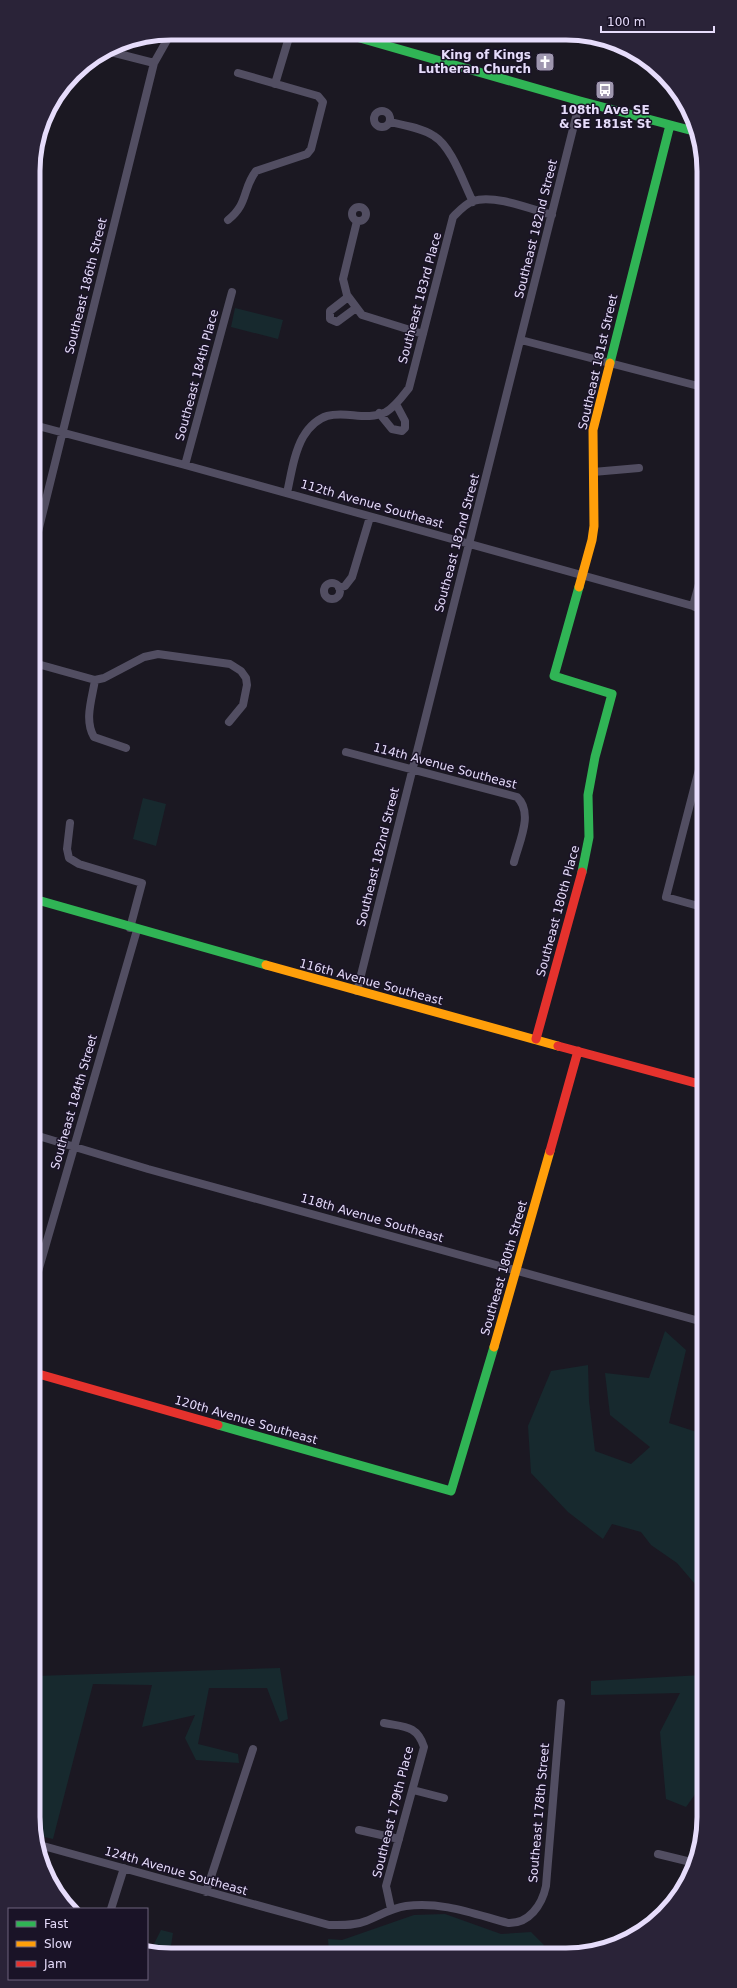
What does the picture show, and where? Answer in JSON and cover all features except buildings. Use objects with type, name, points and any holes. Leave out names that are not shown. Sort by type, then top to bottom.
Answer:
[{"type":"street","name":"Southeast 186th Street","points":[[40,523],[154,63],[167,40]]},
{"type":"street","points":[[275,84],[288,40]]},
{"type":"street","points":[[367,40],[580,101],[690,130]]},
{"type":"street","points":[[116,53],[154,63]]},
{"type":"street","points":[[228,220],[241,207],[251,177],[256,171],[307,154],[311,149],[323,102],[321,98],[238,73]]},
{"type":"street","name":"Southeast 182nd Street","points":[[357,991],[580,101]]},
{"type":"street","points":[[390,122],[425,131],[442,142],[473,202],[499,201],[552,215]]},
{"type":"street","name":"Southeast 181st Street","points":[[612,694],[554,676],[582,576],[595,519],[593,430],[670,125]]},
{"type":"street","name":"Southeast 183rd Place","points":[[287,493],[298,450],[304,436],[315,424],[326,416],[338,413],[369,415],[385,412],[396,404],[409,388],[453,217],[473,202]]},
{"type":"street","points":[[357,221],[343,280],[348,297],[362,315],[423,334]]},
{"type":"street","name":"Southeast 184th Place","points":[[186,465],[232,292]]},
{"type":"street","points":[[348,297],[330,311],[330,319],[337,322],[355,307]]},
{"type":"street","points":[[521,340],[697,384]]},
{"type":"street","points":[[379,413],[392,429],[402,431],[405,428],[405,421],[396,404]]},
{"type":"street","name":"112th Avenue Southeast","points":[[40,426],[186,465],[697,608]]},
{"type":"street","points":[[593,472],[639,468]]},
{"type":"street","points":[[339,588],[345,586],[352,577],[370,517]]},
{"type":"street","points":[[693,606],[697,591]]},
{"type":"street","points":[[40,665],[95,680],[104,678],[144,657],[158,654],[230,664],[241,671],[246,678],[247,685],[243,705],[229,722]]},
{"type":"street","points":[[95,680],[88,720],[90,729],[94,737],[126,748]]},
{"type":"street","name":"Southeast 180th Place","points":[[536,1039],[581,876],[589,836],[588,795],[595,757],[612,694]]},
{"type":"street","name":"114th Avenue Southeast","points":[[346,752],[412,768],[517,797],[521,801],[526,815],[514,862]]},
{"type":"street","points":[[697,794],[666,897],[697,906]]},
{"type":"street","name":"Southeast 184th Street","points":[[40,1265],[74,1147],[133,929],[142,883],[79,864],[69,858],[67,849],[70,823]]},
{"type":"street","name":"116th Avenue Southeast","points":[[40,901],[133,929],[697,1083]]},
{"type":"street","name":"Southeast 180th Street","points":[[451,1491],[517,1271],[578,1051]]},
{"type":"street","name":"118th Avenue Southeast","points":[[40,1137],[148,1169],[697,1320]]},
{"type":"street","name":"120th Avenue Southeast","points":[[40,1374],[451,1491]]},
{"type":"street","name":"Southeast 178th Street","points":[[526,1918],[540,1903],[546,1886],[561,1703]]},
{"type":"street","name":"Southeast 179th Place","points":[[384,1723],[409,1728],[415,1731],[421,1737],[424,1747],[386,1886],[391,1909]]},
{"type":"street","points":[[206,1892],[253,1749]]},
{"type":"street","points":[[413,1790],[444,1798]]},
{"type":"street","points":[[359,1830],[399,1839]]},
{"type":"street","name":"124th Avenue Southeast","points":[[44,1846],[310,1921],[329,1925],[347,1925],[364,1922],[391,1909],[405,1906],[444,1905],[515,1924],[526,1918]]},
{"type":"street","points":[[658,1854],[689,1862]]},
{"type":"street","points":[[111,1908],[124,1868]]},
{"type":"green space","points":[[235,308],[283,320],[278,339],[231,327]]},
{"type":"green space","points":[[143,798],[166,804],[156,846],[133,839]]},
{"type":"green space","points":[[665,1331],[686,1350],[669,1423],[697,1432],[697,1584],[695,1584],[677,1563],[651,1545],[641,1532],[612,1524],[603,1539],[568,1512],[531,1473],[528,1426],[551,1371],[588,1365],[589,1401],[595,1451],[631,1464],[650,1447],[610,1415],[605,1373],[649,1378]]},
{"type":"green space","points":[[280,1668],[288,1719],[280,1722],[267,1688],[209,1688],[198,1744],[238,1754],[239,1763],[196,1760],[185,1738],[195,1715],[142,1727],[152,1685],[93,1684],[53,1839],[42,1836],[41,1834],[40,1676]]},
{"type":"green space","points":[[697,1675],[697,1792],[686,1807],[666,1799],[660,1732],[680,1693],[591,1695],[591,1681]]},
{"type":"green space","points":[[445,1914],[501,1934],[531,1932],[544,1945],[542,1948],[329,1948],[328,1939],[342,1940],[414,1915]]},
{"type":"green space","points":[[161,1930],[173,1933],[171,1948],[153,1947]]},
{"type":"traffic: fast","points":[[367,40],[580,101],[690,130]]},
{"type":"traffic: fast","points":[[610,363],[670,125]]},
{"type":"traffic: fast","points":[[579,587],[554,676],[612,694],[595,757],[588,795],[589,837],[582,872]]},
{"type":"traffic: fast","points":[[40,901],[266,965]]},
{"type":"traffic: fast","points":[[218,1425],[451,1491],[494,1347]]},
{"type":"traffic: slow","points":[[579,587],[592,540],[594,526],[593,430],[610,363]]},
{"type":"traffic: slow","points":[[266,965],[558,1046]]},
{"type":"traffic: slow","points":[[494,1347],[550,1151]]},
{"type":"traffic: jam","points":[[536,1039],[582,872]]},
{"type":"traffic: jam","points":[[558,1046],[697,1083]]},
{"type":"traffic: jam","points":[[550,1151],[578,1051]]},
{"type":"traffic: jam","points":[[40,1374],[218,1425]]},
{"type":"place","name":"King of Kings Lutheran Church","points":[[545,62]]},
{"type":"place","name":"108th Ave SE & SE 181st St","points":[[605,90]]}]
